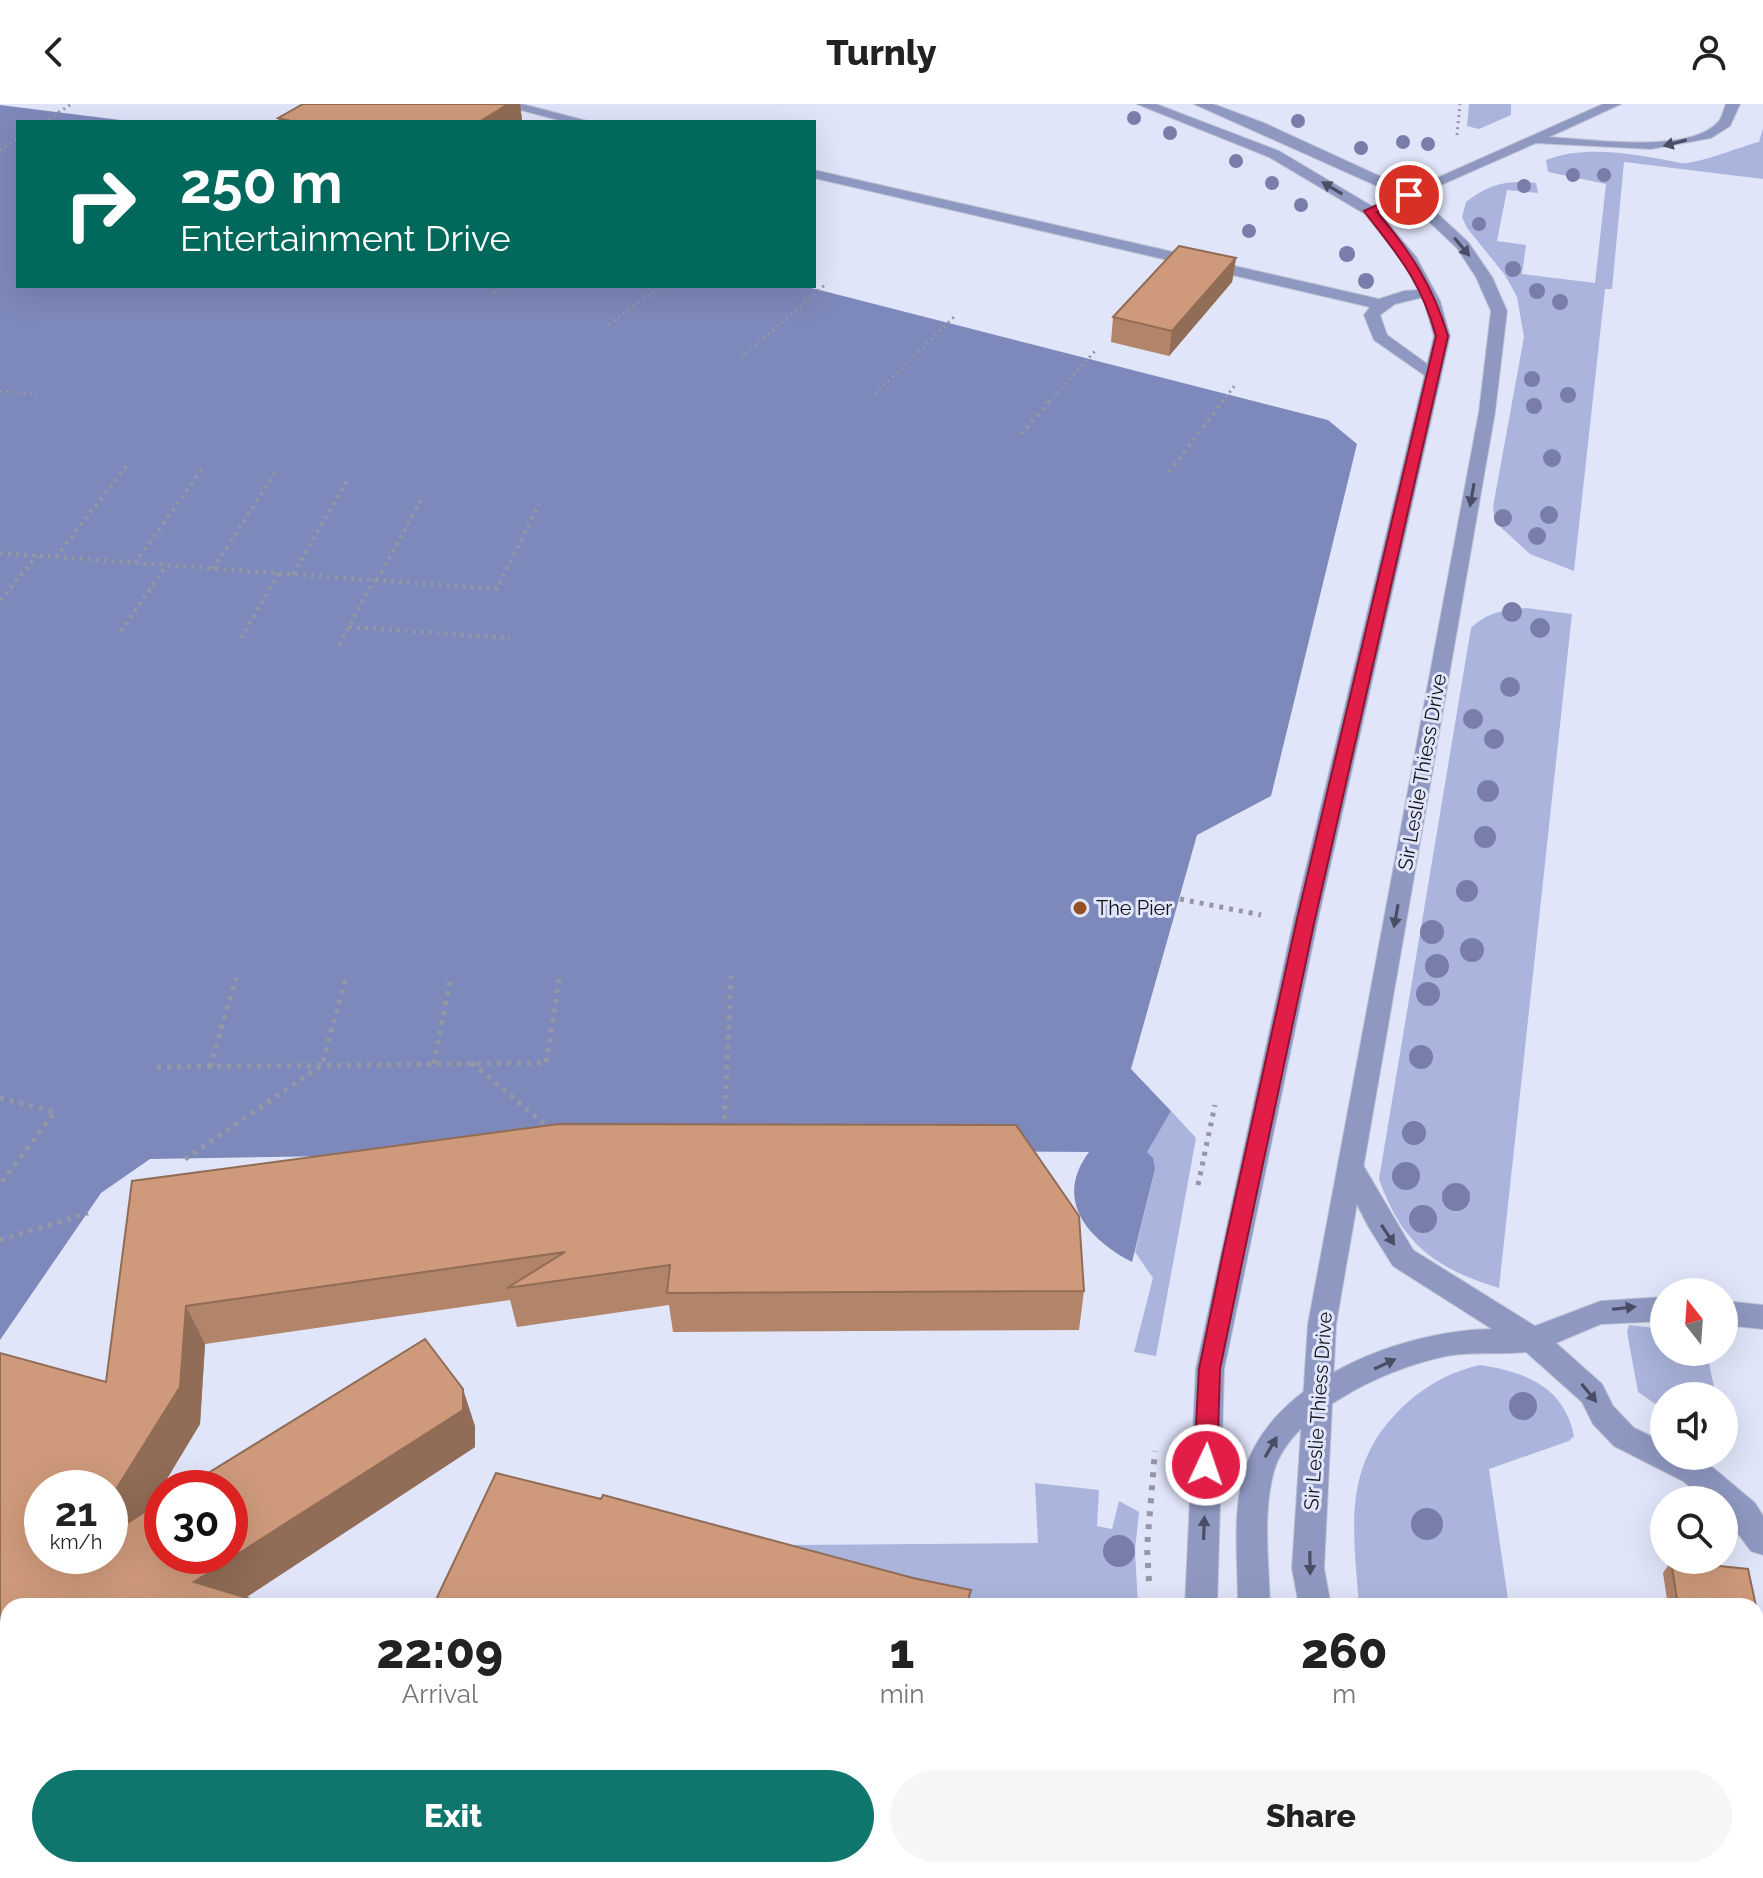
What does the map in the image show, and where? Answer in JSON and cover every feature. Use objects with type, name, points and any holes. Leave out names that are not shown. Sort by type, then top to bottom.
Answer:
[{"type":"street","points":[[505,104],[575,120]]},
{"type":"street","points":[[1144,104],[1274,154],[1370,211],[1408,257],[1427,292],[1442,336],[1306,919],[1210,1369],[1201,1598]]},
{"type":"street","name":"Sir Leslie Thiess Drive","points":[[1201,104],[1259,126],[1409,195],[1463,245],[1484,277],[1499,311],[1487,412],[1322,1324],[1308,1568],[1314,1598]]},
{"type":"street","points":[[1370,211],[1614,104]]},
{"type":"street","points":[[1533,141],[1658,148],[1719,131],[1732,118],[1733,104]]},
{"type":"street","points":[[816,174],[1379,304],[1427,292]]},
{"type":"street","points":[[1379,304],[1372,315],[1380,337],[1433,374]]},
{"type":"street","points":[[1351,1167],[1377,1218],[1403,1258],[1533,1340],[1592,1393],[1603,1415],[1624,1437],[1694,1471],[1744,1513],[1763,1541]]},
{"type":"street","points":[[1254,1598],[1254,1494],[1265,1455],[1285,1423],[1317,1401],[1396,1358],[1445,1344],[1533,1340],[1602,1311],[1634,1306],[1650,1308]]},
{"type":"street","points":[[1738,1314],[1763,1317]]},
{"type":"path","points":[[1456,144],[1460,104]]},
{"type":"path","points":[[46,120],[70,105]]},
{"type":"path","points":[[741,358],[827,283]]},
{"type":"path","points":[[493,293],[499,288]]},
{"type":"path","points":[[609,325],[657,288]]},
{"type":"path","points":[[875,394],[956,315]]},
{"type":"path","points":[[1021,434],[1095,351]]},
{"type":"path","points":[[1169,472],[1236,384]]},
{"type":"path","points":[[0,391],[37,394]]},
{"type":"path","points":[[56,557],[128,464]]},
{"type":"path","points":[[135,563],[203,468]]},
{"type":"path","points":[[213,569],[275,473]]},
{"type":"path","points":[[293,574],[348,479]]},
{"type":"path","points":[[339,645],[424,495]]},
{"type":"path","points":[[0,553],[497,589],[539,504]]},
{"type":"path","points":[[0,600],[37,556]]},
{"type":"path","points":[[121,631],[167,565]]},
{"type":"path","points":[[241,638],[279,573]]},
{"type":"path","points":[[349,627],[510,638]]},
{"type":"path","points":[[1180,899],[1262,916]]},
{"type":"path","points":[[1259,930],[1266,900]]},
{"type":"path","points":[[434,1064],[451,975]]},
{"type":"path","points":[[157,1067],[546,1063],[560,975]]},
{"type":"path","points":[[724,1134],[731,976]]},
{"type":"path","points":[[185,1159],[322,1065],[346,977]]},
{"type":"path","points":[[210,1067],[236,978]]},
{"type":"path","points":[[472,1063],[554,1132]]},
{"type":"path","points":[[1196,1195],[1219,1091]]},
{"type":"path","points":[[0,1098],[55,1112],[0,1184]]},
{"type":"path","points":[[0,1240],[88,1213]]},
{"type":"path","points":[[1150,1592],[1147,1548],[1155,1448]]},
{"type":"shaded area","points":[[1469,104],[1511,104],[1511,115],[1479,129],[1467,126]]},
{"type":"shaded area","points":[[0,105],[120,120],[16,120],[16,288],[812,288],[1328,420],[1357,444],[1271,796],[1197,835],[1131,1069],[1171,1111],[1147,1152],[1153,1158],[1155,1169],[1132,1262],[1101,1241],[1080,1216],[1074,1186],[1089,1152],[723,1150],[150,1159],[101,1193],[0,1340]]},
{"type":"shaded area","points":[[1763,128],[1763,179],[1624,162],[1612,289],[1605,289],[1574,571],[1530,554],[1495,522],[1493,507],[1524,337],[1517,297],[1505,275],[1467,228],[1462,217],[1466,202],[1499,185],[1536,183],[1538,193],[1507,190],[1497,241],[1526,245],[1522,274],[1595,283],[1606,184],[1548,172],[1546,160],[1562,155],[1596,152],[1688,163],[1759,142]]},
{"type":"shaded area","points":[[1526,608],[1572,614],[1499,1288],[1456,1272],[1423,1250],[1398,1221],[1379,1179],[1471,628],[1483,618],[1496,613]]},
{"type":"shaded area","points":[[1171,1111],[1196,1138],[1156,1356],[1134,1352],[1153,1278],[1135,1252],[1155,1169],[1146,1152]]},
{"type":"shaded area","points":[[1629,1325],[1650,1327],[1650,1366],[1710,1366],[1713,1382],[1650,1382],[1650,1400],[1638,1392],[1627,1332]]},
{"type":"shaded area","points":[[1480,1365],[1512,1372],[1540,1384],[1561,1405],[1574,1436],[1569,1441],[1489,1469],[1508,1598],[1358,1598],[1354,1521],[1356,1495],[1372,1447],[1387,1424],[1409,1401],[1434,1383]]},
{"type":"shaded area","points":[[1035,1483],[1099,1490],[1097,1526],[1112,1529],[1119,1501],[1139,1512],[1135,1550],[1138,1598],[905,1598],[687,1546],[1038,1543]]},
{"type":"building","points":[[303,104],[508,104],[482,120],[278,118]]},
{"type":"building","points":[[1179,246],[1236,258],[1172,331],[1113,317]]},
{"type":"building","points":[[559,1124],[1016,1125],[1079,1216],[1084,1291],[667,1293],[670,1265],[507,1288],[565,1252],[186,1306],[180,1387],[128,1470],[24,1470],[24,1574],[128,1574],[128,1523],[144,1512],[144,1574],[207,1574],[194,1582],[247,1598],[0,1598],[0,1353],[106,1382],[132,1181]]},
{"type":"building","points":[[425,1339],[463,1389],[463,1410],[248,1547],[248,1470],[213,1470]]},
{"type":"building","points":[[496,1473],[601,1499],[603,1495],[913,1578],[971,1590],[968,1598],[437,1598]]},
{"type":"building","points":[[1738,1568],[1748,1569],[1754,1598],[1677,1598],[1673,1574],[1738,1574]]},
{"type":"place","name":"The Pier","points":[[1080,908]]},
{"type":"route","points":[[1206,1465],[1210,1369],[1234,1253],[1306,919],[1442,336],[1432,301],[1408,257],[1370,211],[1409,195]]}]
